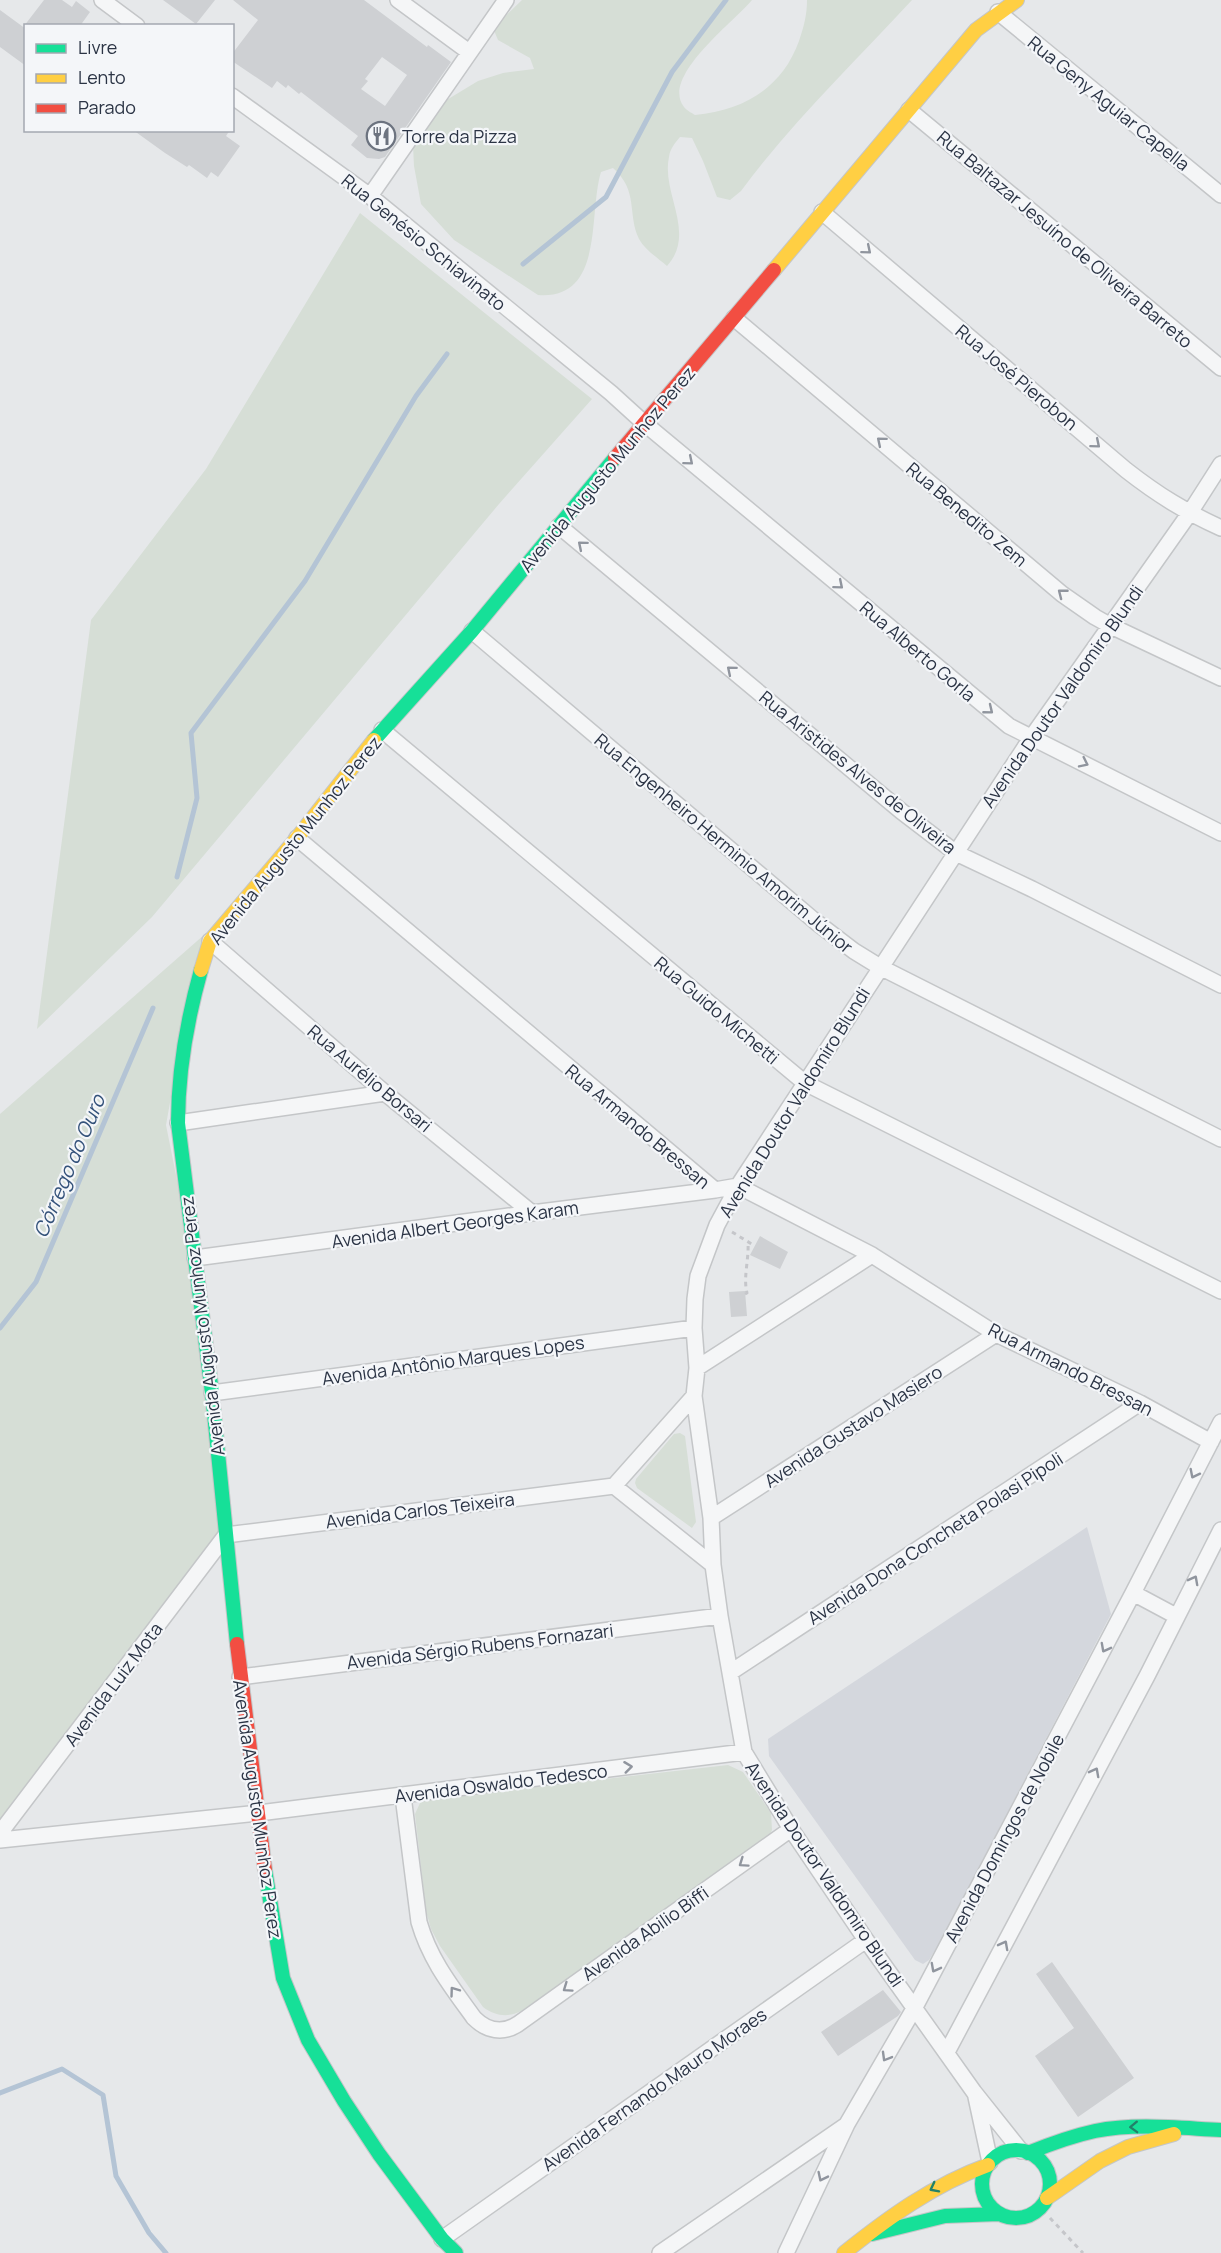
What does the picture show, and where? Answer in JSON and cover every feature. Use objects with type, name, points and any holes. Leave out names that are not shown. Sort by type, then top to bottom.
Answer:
[{"type":"street","points":[[102,0],[134,24]]},
{"type":"street","points":[[398,0],[469,52]]},
{"type":"street","points":[[370,196],[506,0]]},
{"type":"street","name":"Avenida Augusto Munhoz Perez","points":[[456,2253],[442,2239],[379,2154],[308,2040],[283,1978],[269,1900],[240,1677],[212,1393],[178,1123],[178,1094],[183,1049],[195,992],[210,941],[297,838],[382,730],[472,631],[644,423],[976,30],[1017,0]]},
{"type":"street","name":"Rua Geny Aguiar Capella","points":[[998,12],[1221,195]]},
{"type":"street","name":"Rua Genésio Schiavinato","points":[[234,97],[370,196],[611,393],[644,423]]},
{"type":"street","name":"Rua Baltazar Jesuíno de Oliveira Barreto","points":[[909,110],[1221,368]]},
{"type":"street","name":"Rua José Pierobon","points":[[822,212],[1126,470],[1164,499],[1189,514],[1221,528]]},
{"type":"street","name":"Rua Benedito Zem","points":[[734,318],[1062,594],[1111,626],[1221,678]]},
{"type":"street","name":"Rua Alberto Gorla","points":[[644,423],[1009,726],[1221,833]]},
{"type":"street","name":"Avenida Doutor Valdomiro Blundi","points":[[1024,2152],[974,2091],[866,1940],[791,1829],[744,1752],[720,1616],[713,1565],[711,1518],[694,1396],[698,1368],[694,1328],[695,1299],[698,1276],[717,1225],[738,1186],[1031,738],[1189,514],[1221,464]]},
{"type":"street","name":"Rua Aristides Alves de Oliveira","points":[[559,526],[901,812],[956,852],[1221,985]]},
{"type":"street","name":"Rua Engenheiro Herminio Amorim Júnior","points":[[472,631],[816,922],[854,951],[880,967],[1221,1139]]},
{"type":"street","name":"Rua Guido Michetti","points":[[382,730],[805,1083],[1221,1291]]},
{"type":"street","name":"Rua Armando Bressan","points":[[297,838],[715,1190],[738,1186],[872,1255],[996,1334],[1140,1403],[1211,1442]]},
{"type":"street","name":"Rua Aurélio Borsari","points":[[210,941],[385,1093],[532,1213]]},
{"type":"street","points":[[178,1123],[385,1093]]},
{"type":"street","name":"Avenida Albert Georges Karam","points":[[195,1258],[715,1190]]},
{"type":"street","points":[[698,1368],[872,1255]]},
{"type":"street","name":"Avenida Antônio Marques Lopes","points":[[212,1393],[694,1328]]},
{"type":"street","name":"Avenida Gustavo Masiero","points":[[711,1518],[996,1334]]},
{"type":"street","points":[[694,1396],[614,1486],[713,1565]]},
{"type":"street","name":"Avenida Dona Concheta Polasi Pipoli","points":[[731,1672],[1140,1403]]},
{"type":"street","name":"Avenida Domingos de Nobile","points":[[786,2253],[847,2124],[915,2007],[1221,1422]]},
{"type":"street","name":"Avenida Carlos Teixeira","points":[[226,1535],[614,1486]]},
{"type":"street","points":[[947,2052],[1147,1676],[1221,1530]]},
{"type":"street","name":"Avenida Luiz Mota","points":[[0,1833],[226,1535]]},
{"type":"street","points":[[1133,1593],[1176,1616]]},
{"type":"street","name":"Avenida Sérgio Rubens Fornazari","points":[[240,1677],[720,1616]]},
{"type":"street","name":"Avenida Oswaldo Tedesco","points":[[0,1840],[403,1796],[744,1752]]},
{"type":"street","name":"Avenida Abilio Biffi","points":[[403,1796],[419,1922],[425,1941],[433,1959],[474,2018],[481,2025],[495,2030],[514,2026],[791,1829]]},
{"type":"street","name":"Avenida Fernando Mauro Moraes","points":[[442,2239],[866,1940]]},
{"type":"street","name":"Avenida Doutor Valdomiro Blundi","points":[[974,2091],[989,2164]]},
{"type":"street","points":[[660,2253],[847,2124]]},
{"type":"street","points":[[844,2253],[892,2214],[923,2193],[958,2175],[989,2164],[1004,2153],[1024,2152],[1095,2131],[1134,2126],[1221,2130]]},
{"type":"street","points":[[989,2164],[983,2175],[984,2198],[999,2214],[1010,2218],[1021,2218],[1032,2214],[1100,2161],[1128,2147],[1192,2128]]},
{"type":"street","points":[[1024,2152],[1037,2158],[1045,2166],[1049,2176],[1050,2188],[1044,2203]]},
{"type":"street","points":[[866,2235],[945,2216],[999,2214]]},
{"type":"path","points":[[745,1294],[747,1293],[745,1286],[749,1255],[748,1243],[755,1246]]},
{"type":"path","points":[[1044,2203],[1083,2253]]},
{"type":"shaded area","points":[[522,0],[752,0],[690,65],[682,81],[679,95],[684,107],[695,115],[730,108],[745,102],[772,84],[792,57],[799,41],[805,20],[807,0],[912,0],[802,117],[741,191],[730,200],[717,197],[692,138],[680,137],[670,151],[668,171],[679,227],[679,240],[675,253],[667,266],[639,239],[629,194],[621,177],[613,168],[601,172],[590,251],[584,269],[574,284],[559,293],[538,295],[454,240],[421,204],[414,166],[413,145],[440,104],[478,81],[503,73],[534,69],[530,58],[498,40],[493,28]]},
{"type":"shaded area","points":[[360,213],[592,399],[499,504],[152,917],[37,1029],[91,620],[206,469]]},
{"type":"shaded area","points":[[221,920],[195,962],[166,1125],[193,1260],[224,1535],[0,1820],[0,1114]]},
{"type":"shaded area","points":[[680,1433],[685,1436],[696,1522],[692,1528],[637,1488],[635,1483],[674,1434]]},
{"type":"shaded area","points":[[1087,1527],[1111,1614],[940,1942],[929,1960],[923,1964],[915,1960],[769,1756],[768,1739]]},
{"type":"shaded area","points":[[728,1765],[743,1772],[771,1813],[772,1830],[767,1842],[521,2011],[511,2015],[502,2015],[483,2007],[440,1946],[431,1929],[426,1911],[415,1814],[420,1803],[429,1799]]},
{"type":"building","points":[[44,0],[62,0],[72,7],[76,1],[90,12],[81,24],[26,24]]},
{"type":"building","points":[[163,0],[215,0],[196,24]]},
{"type":"building","points":[[233,0],[364,0],[451,62],[385,157],[379,159],[367,158],[351,145],[358,136],[301,92],[299,94],[288,85],[286,88],[277,81],[272,88],[234,62],[234,51],[258,20]],"holes":[[[382,57],[407,75],[385,106],[361,89],[368,81],[365,79]]]},
{"type":"building","points":[[0,10],[24,28],[24,65],[0,47]]},
{"type":"building","points":[[136,132],[229,132],[226,136],[240,146],[218,177],[211,172],[207,178],[189,165],[187,167]]},
{"type":"building","points":[[760,1236],[788,1252],[780,1269],[750,1255]]},
{"type":"building","points":[[745,1291],[747,1316],[731,1317],[729,1292]]},
{"type":"building","points":[[1052,1962],[1134,2078],[1078,2117],[1035,2056],[1074,2028],[1036,1974]]},
{"type":"building","points":[[883,1990],[901,2012],[838,2056],[821,2032]]},
{"type":"waterway","points":[[523,264],[606,197],[672,72],[726,0]]},
{"type":"waterway","points":[[177,877],[197,798],[191,733],[305,581],[416,396],[447,354]]},
{"type":"waterway","name":"Córrego do Ouro","points":[[0,1328],[36,1282],[153,1008]]},
{"type":"waterway","points":[[0,2093],[62,2069],[103,2095],[116,2176],[149,2233],[166,2253]]},
{"type":"traffic: fast","points":[[374,740],[472,631],[615,458]]},
{"type":"traffic: fast","points":[[201,970],[184,1046],[178,1123],[212,1393],[237,1644]]},
{"type":"traffic: fast","points":[[265,1870],[283,1978],[308,2040],[379,2154],[442,2239],[456,2253]]},
{"type":"traffic: fast","points":[[1028,2153],[1078,2135],[1126,2127],[1221,2130]]},
{"type":"traffic: fast","points":[[1016,2150],[1029,2153],[1040,2160],[1047,2171],[1050,2184],[1047,2197],[1040,2208],[1029,2215],[1016,2218],[1003,2215],[992,2208],[985,2197],[982,2184],[985,2171],[992,2160],[1003,2153],[1016,2150]]},
{"type":"traffic: fast","points":[[872,2234],[945,2216],[999,2214]]},
{"type":"traffic: slow","points":[[774,270],[976,30],[1017,0]]},
{"type":"traffic: slow","points":[[201,970],[210,941],[297,838],[374,740]]},
{"type":"traffic: slow","points":[[1047,2198],[1100,2161],[1128,2147],[1174,2134]]},
{"type":"traffic: slow","points":[[844,2253],[912,2203],[949,2182],[988,2165]]},
{"type":"traffic: jam","points":[[615,458],[774,270]]},
{"type":"traffic: jam","points":[[237,1644],[265,1870]]},
{"type":"place","name":"Torre da Pizza","points":[[381,136]]}]
